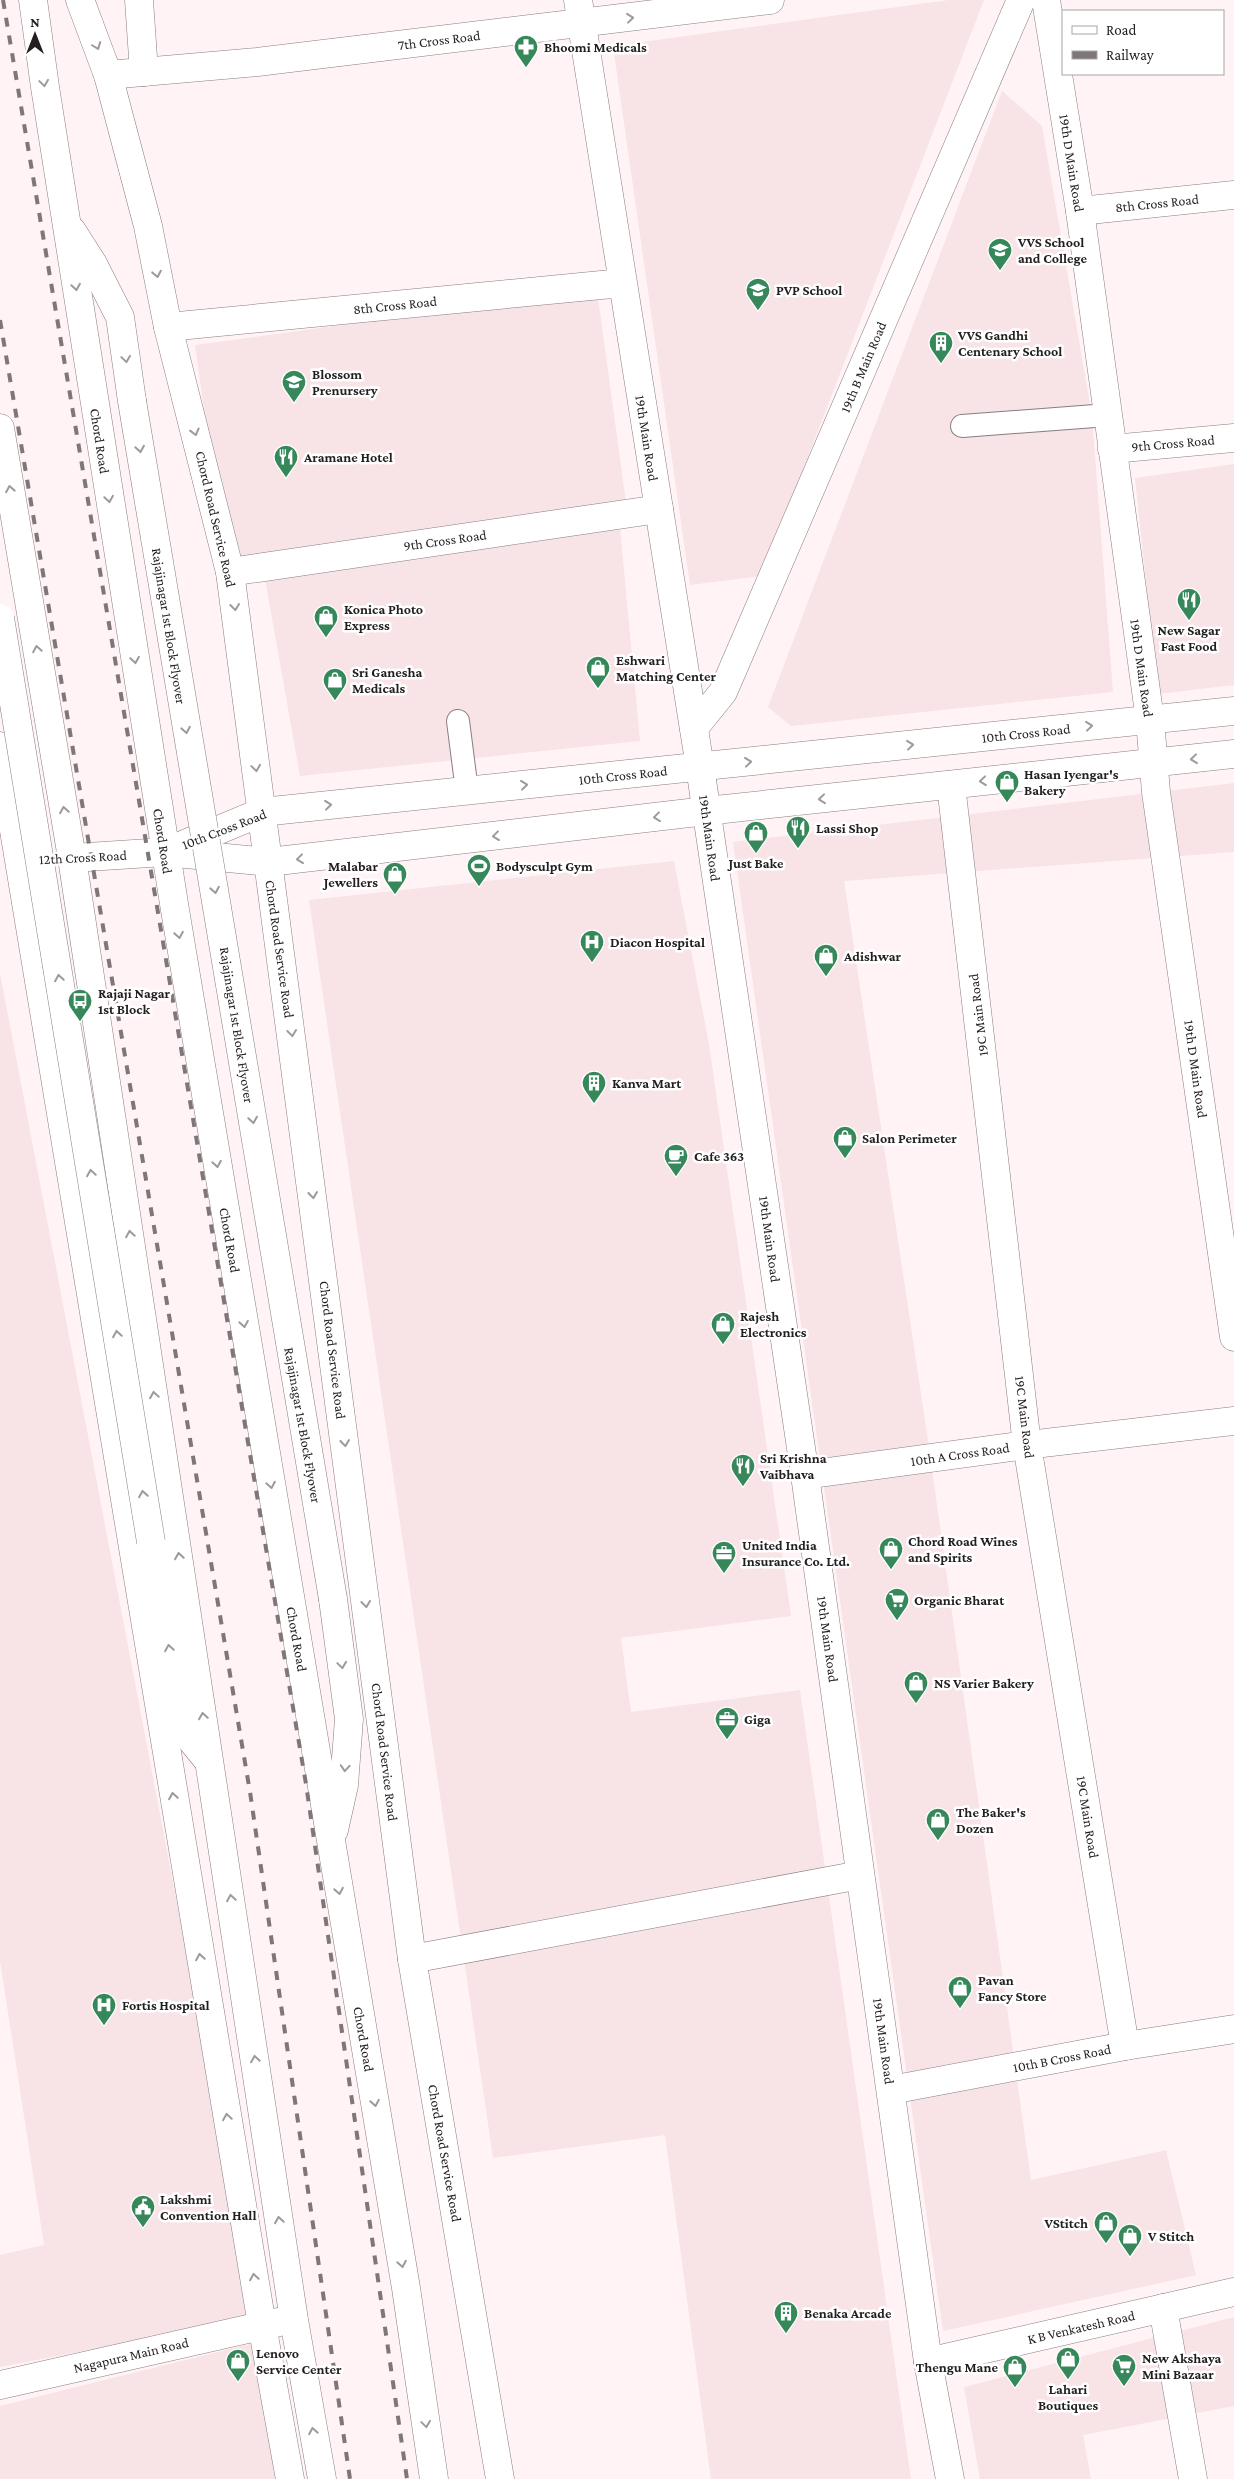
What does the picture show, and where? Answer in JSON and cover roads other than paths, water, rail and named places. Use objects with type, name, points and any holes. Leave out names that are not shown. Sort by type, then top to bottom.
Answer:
[{"type":"street","name":"Chord Road","points":[[33,0],[165,852],[406,2288],[434,2479]]},
{"type":"street","points":[[80,0],[108,75]]},
{"type":"street","points":[[139,0],[144,72]]},
{"type":"street","name":"7th Cross Road","points":[[108,75],[257,62],[580,12],[770,0]]},
{"type":"street","name":"19th B Main Road","points":[[694,728],[723,692],[1021,0]]},
{"type":"street","name":"19th D Main Road","points":[[1046,0],[1080,211],[1234,1337]]},
{"type":"street","name":"19th Main Road","points":[[580,12],[700,767],[805,1475],[928,2362],[950,2479]]},
{"type":"street","name":"Chord Road Service Road","points":[[108,75],[148,226],[168,327],[230,572],[412,1959],[500,2479]]},
{"type":"street","name":"8th Cross Road","points":[[1080,211],[1234,195]]},
{"type":"street","name":"Rajajinagar 1st Block Flyover","points":[[66,221],[93,264],[120,316],[132,401],[332,1599],[349,1719],[344,1785],[331,1843]]},
{"type":"street","name":"8th Cross Road","points":[[168,327],[622,283]]},
{"type":"street","points":[[0,428],[72,858],[294,2320],[322,2479]]},
{"type":"street","name":"9th Cross Road","points":[[1112,449],[1234,438]]},
{"type":"street","name":"9th Cross Road","points":[[230,572],[659,509]]},
{"type":"street","points":[[0,618],[176,1696],[188,1736],[211,1764]]},
{"type":"street","name":"10th Cross Road","points":[[165,852],[262,812],[1234,711]]},
{"type":"street","points":[[0,746],[9,861],[290,2479]]},
{"type":"street","name":"10th Cross Road","points":[[165,852],[269,862],[706,811],[1234,754]]},
{"type":"street","name":"19C Main Road","points":[[951,785],[1027,1446],[1126,2046]]},
{"type":"street","name":"12th Cross Road","points":[[9,861],[165,852]]},
{"type":"street","name":"10th A Cross Road","points":[[805,1475],[1027,1446],[1234,1422]]},
{"type":"street","points":[[412,1959],[860,1875]]},
{"type":"street","name":"10th B Cross Road","points":[[891,2090],[1126,2046],[1234,2029]]},
{"type":"street","name":"K B Venkatesh Road","points":[[928,2362],[1234,2292]]},
{"type":"street","points":[[1163,2308],[1193,2479]]},
{"type":"street","name":"Nagapura Main Road","points":[[0,2385],[262,2325],[294,2320]]},
{"type":"lane","points":[[962,426],[1108,415]]},
{"type":"lane","points":[[458,721],[467,791]]},
{"type":"railway","points":[[3,0],[306,1784],[407,2479]]},
{"type":"railway","points":[[0,320],[250,1792],[350,2479]]},
{"type":"place","name":"Bhoomi Medicals","points":[[526,68]]},
{"type":"place","name":"VVS School and College","points":[[1000,271]]},
{"type":"place","name":"PVP School","points":[[758,311]]},
{"type":"place","name":"VVS Gandhi Centenary School","points":[[941,364]]},
{"type":"place","name":"Blossom Prenursery","points":[[294,403]]},
{"type":"place","name":"Aramane Hotel","points":[[286,478]]},
{"type":"place","name":"New Sagar Fast Food","points":[[1189,621]]},
{"type":"place","name":"Konica Photo Express","points":[[326,638]]},
{"type":"place","name":"Eshwari Matching Center","points":[[598,689]]},
{"type":"place","name":"Sri Ganesha Medicals","points":[[335,701]]},
{"type":"place","name":"Hasan Iyengar's Bakery","points":[[1007,803]]},
{"type":"place","name":"Lassi Shop","points":[[798,849]]},
{"type":"place","name":"Just Bake","points":[[756,854]]},
{"type":"place","name":"Bodysculpt Gym","points":[[479,887]]},
{"type":"place","name":"Malabar Jewellers","points":[[395,895]]},
{"type":"place","name":"Diacon Hospital","points":[[592,963]]},
{"type":"place","name":"Adishwar","points":[[826,977]]},
{"type":"place","name":"Rajaji Nagar 1st Block","points":[[80,1022]]},
{"type":"place","name":"Kanva Mart","points":[[594,1104]]},
{"type":"place","name":"Salon Perimeter","points":[[845,1159]]},
{"type":"place","name":"Cafe 363","points":[[676,1177]]},
{"type":"place","name":"Rajesh Electronics","points":[[723,1345]]},
{"type":"place","name":"Sri Krishna Vaibhava","points":[[743,1487]]},
{"type":"place","name":"Chord Road Wines and Spirits","points":[[891,1570]]},
{"type":"place","name":"United India Insurance Co. Ltd.","points":[[724,1574]]},
{"type":"place","name":"Organic Bharat","points":[[897,1621]]},
{"type":"place","name":"NS Varier Bakery","points":[[916,1704]]},
{"type":"place","name":"Giga","points":[[727,1740]]},
{"type":"place","name":"The Baker's Dozen","points":[[938,1841]]},
{"type":"place","name":"Pavan Fancy Store","points":[[960,2009]]},
{"type":"place","name":"Fortis Hospital","points":[[104,2026]]},
{"type":"place","name":"Lakshmi Convention Hall","points":[[143,2228]]},
{"type":"place","name":"VStitch","points":[[1106,2244]]},
{"type":"place","name":"V Stitch","points":[[1130,2257]]},
{"type":"place","name":"Benaka Arcade","points":[[786,2334]]},
{"type":"place","name":"Lahari Boutiques","points":[[1068,2380]]},
{"type":"place","name":"Lenovo Service Center","points":[[238,2382]]},
{"type":"place","name":"New Akshaya Mini Bazaar","points":[[1124,2387]]},
{"type":"place","name":"Thengu Mane","points":[[1015,2388]]}]
